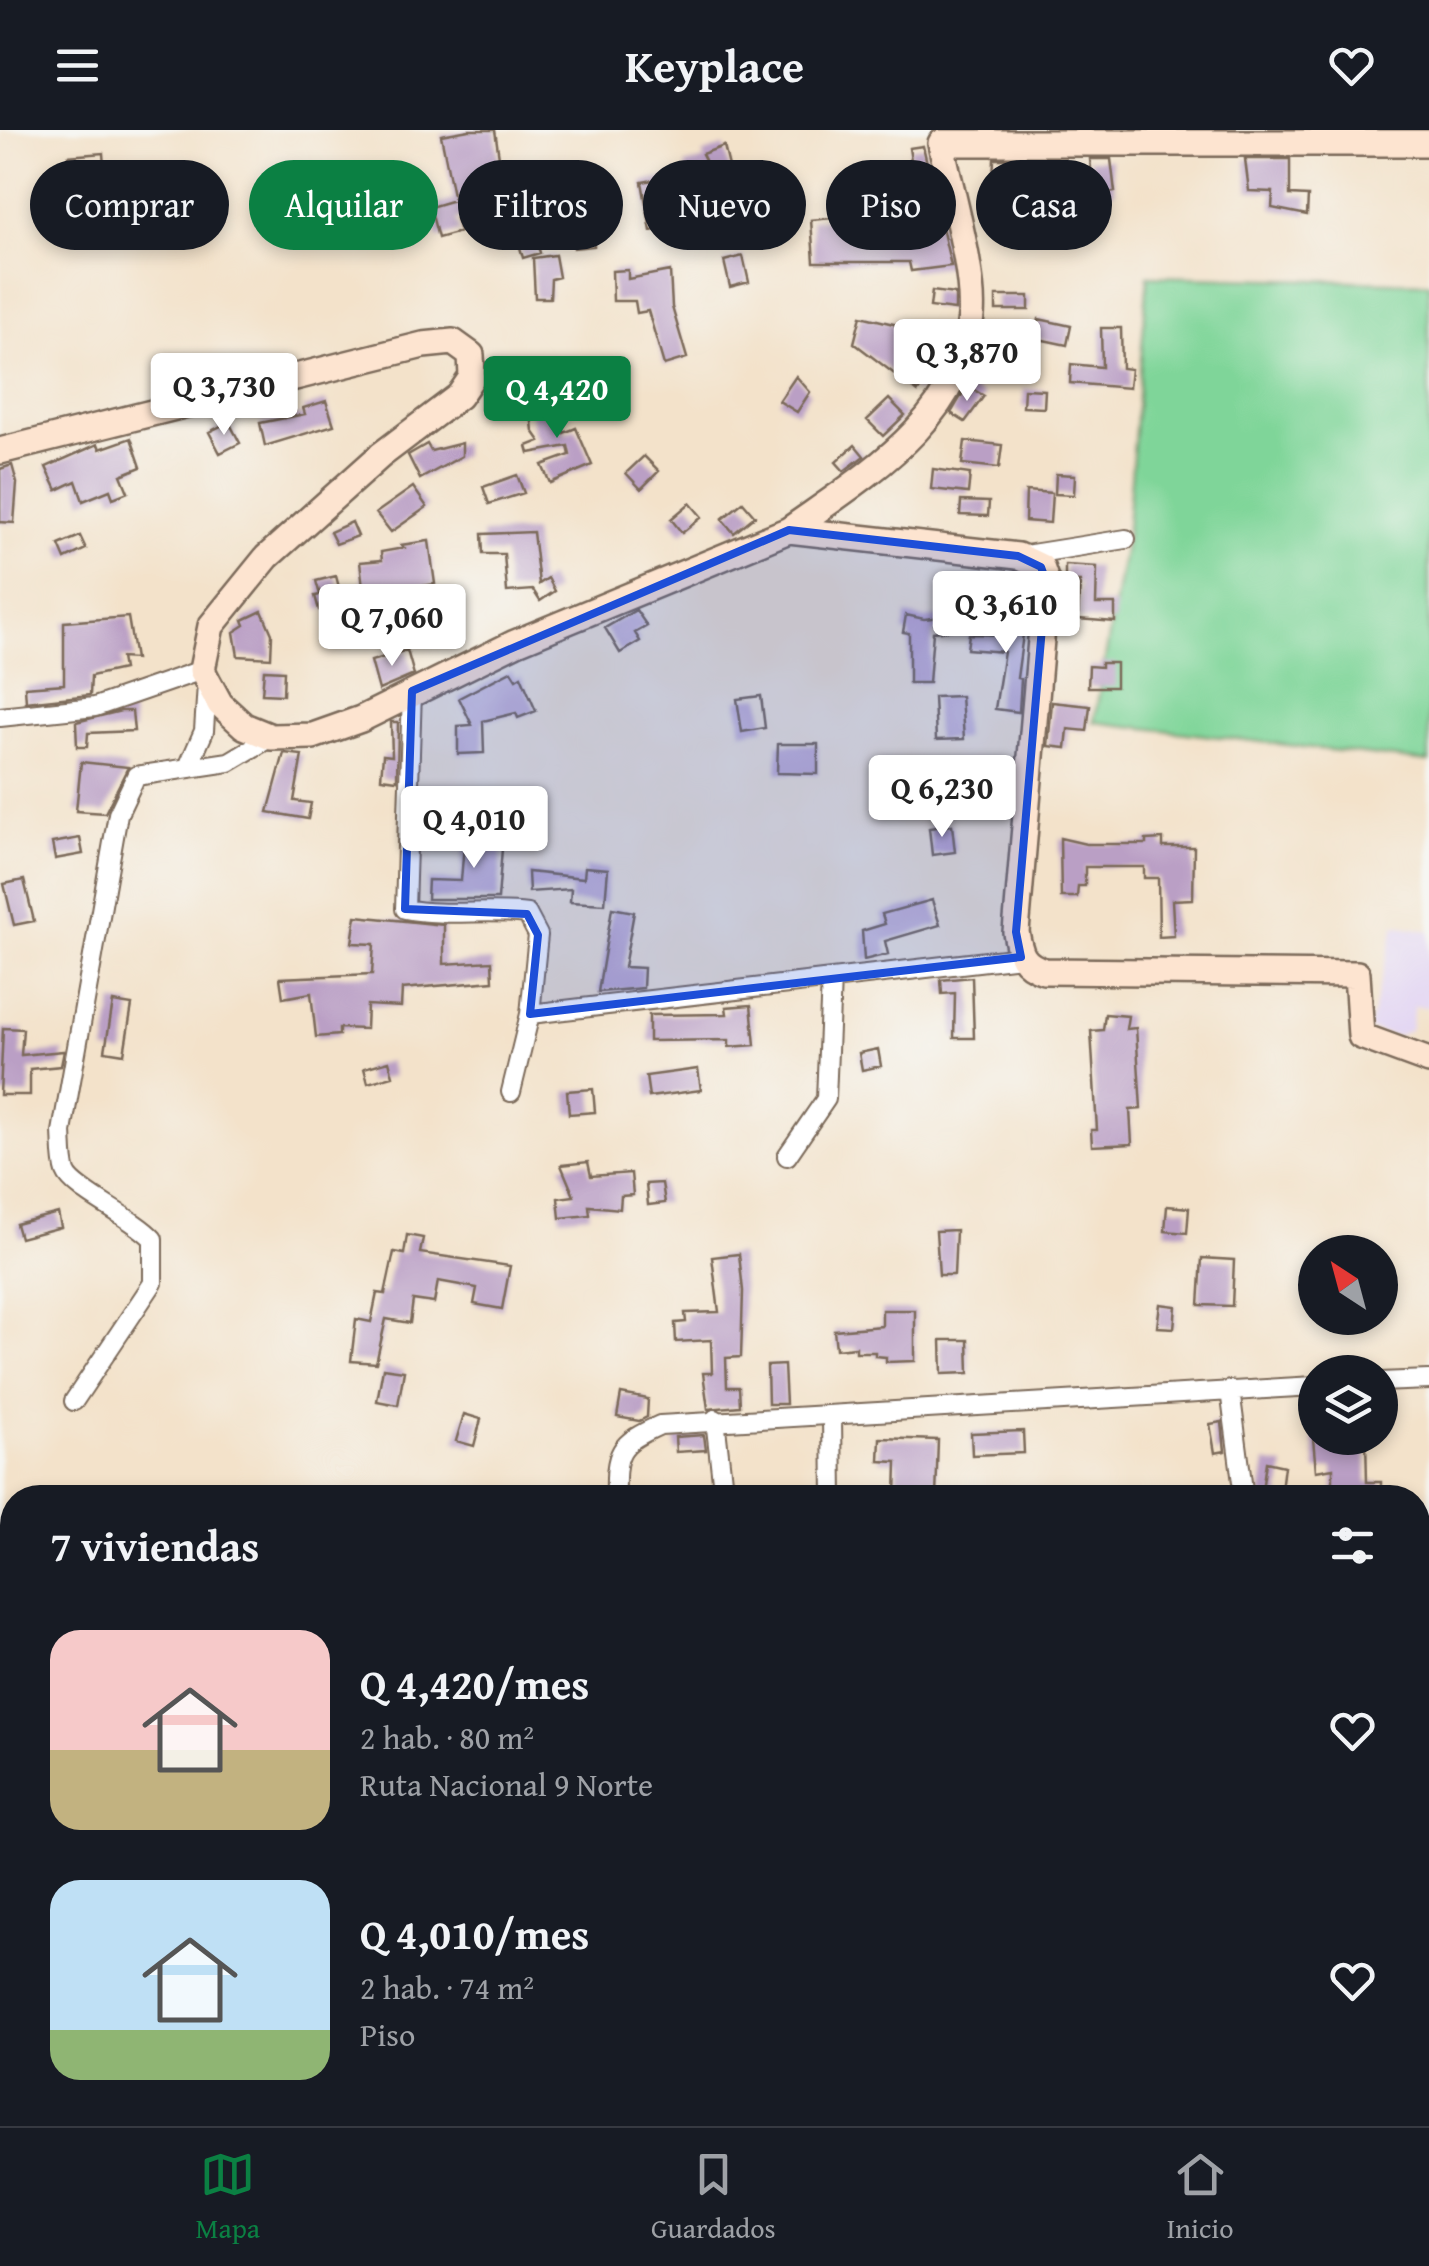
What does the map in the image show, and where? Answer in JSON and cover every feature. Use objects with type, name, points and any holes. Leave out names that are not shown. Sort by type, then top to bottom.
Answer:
[{"type":"street","points":[[205,675],[220,704],[244,726],[270,737],[314,736],[361,719],[412,691],[669,576],[790,530],[902,449],[955,372],[971,316],[939,136],[1429,143]]},
{"type":"street","points":[[0,450],[423,345],[453,342],[471,355],[472,377],[460,396],[381,455],[232,595],[211,626],[204,730],[189,765]]},
{"type":"street","points":[[790,530],[1018,556],[1126,539]]},
{"type":"street","points":[[1018,556],[1041,567],[1046,581],[1016,932],[1020,957]]},
{"type":"street","points":[[0,717],[95,707],[205,675]]},
{"type":"street","points":[[412,691],[405,909],[436,915],[498,910],[527,914],[538,934],[530,1014],[511,1092]]},
{"type":"street","points":[[74,1401],[153,1282],[153,1239],[135,1219],[72,1184],[64,1168],[62,1132],[118,814],[136,776],[229,762],[270,737]]},
{"type":"street","points":[[530,1014],[1020,957],[1044,971],[1357,974],[1361,1036],[1429,1061]]},
{"type":"street","points":[[787,1156],[826,1099],[831,979]]},
{"type":"street","points":[[1398,1381],[1429,1380]]},
{"type":"street","points":[[616,1485],[616,1461],[628,1439],[660,1425],[1298,1387]]},
{"type":"street","points":[[1230,1390],[1242,1485]]},
{"type":"street","points":[[832,1416],[834,1485]]},
{"type":"street","points":[[714,1419],[722,1485]]},
{"type":"highlighted area","points":[[789,530],[1018,556],[1041,567],[1046,581],[1016,932],[1021,957],[530,1014],[538,935],[527,914],[405,909],[412,691]]},
{"type":"shaded area","points":[[1395,925],[1429,931],[1429,1007],[1414,1006],[1410,1030],[1396,1036],[1369,1029]]},
{"type":"green space","points":[[1148,276],[1429,283],[1429,762],[1094,722],[1126,539]]},
{"type":"building","points":[[495,130],[499,160],[458,160],[458,233],[438,238],[438,205],[454,200],[441,135]]},
{"type":"building","points":[[724,146],[727,160],[705,160],[702,154]]},
{"type":"building","points":[[923,146],[926,160],[911,160],[909,148]]},
{"type":"building","points":[[103,153],[104,160],[68,160],[68,156]]},
{"type":"building","points":[[1245,159],[1290,159],[1290,195],[1308,196],[1307,215],[1272,208],[1273,192],[1249,191]]},
{"type":"building","points":[[826,219],[826,250],[947,250],[951,266],[911,271],[909,262],[814,262],[811,220]]},
{"type":"building","points":[[521,250],[539,250],[540,253],[523,258]]},
{"type":"building","points":[[555,255],[559,277],[551,279],[550,298],[535,298],[533,258]]},
{"type":"building","points":[[743,256],[749,282],[730,287],[724,261]]},
{"type":"building","points":[[628,270],[628,279],[670,271],[672,307],[687,358],[664,365],[648,311],[637,313],[635,301],[613,301],[612,271]]},
{"type":"building","points":[[932,291],[955,294],[955,310],[930,307]]},
{"type":"building","points":[[996,296],[1029,296],[1029,310],[996,310]]},
{"type":"building","points":[[861,316],[922,331],[947,345],[918,392],[854,343]]},
{"type":"building","points":[[1039,319],[1071,326],[1067,345],[1034,338]]},
{"type":"building","points":[[1101,328],[1121,328],[1122,368],[1131,369],[1129,388],[1070,383],[1071,364],[1102,367]]},
{"type":"building","points":[[796,376],[810,392],[797,412],[779,401]]},
{"type":"building","points":[[967,386],[984,396],[965,422],[951,413]]},
{"type":"building","points":[[1024,389],[1045,390],[1044,408],[1023,407]]},
{"type":"building","points":[[889,399],[905,415],[883,436],[867,420]]},
{"type":"building","points":[[326,401],[334,425],[265,446],[260,423],[305,414],[303,408]]},
{"type":"building","points":[[560,401],[564,433],[576,428],[592,465],[550,483],[542,465],[570,455],[568,446],[529,453],[527,446],[540,441],[533,431],[530,404]]},
{"type":"building","points":[[229,422],[240,443],[220,453],[209,432]]},
{"type":"building","points":[[131,438],[141,467],[121,475],[128,492],[113,498],[110,490],[83,501],[76,481],[57,490],[46,467],[98,444],[100,449]]},
{"type":"building","points":[[965,441],[1002,445],[999,468],[962,464]]},
{"type":"building","points":[[462,443],[462,456],[420,479],[408,455],[427,444],[431,451]]},
{"type":"building","points":[[855,445],[864,456],[844,471],[836,462]]},
{"type":"building","points":[[644,456],[659,471],[641,489],[626,473]]},
{"type":"building","points":[[12,465],[17,483],[14,523],[0,522],[0,469]]},
{"type":"building","points":[[933,469],[970,474],[968,493],[931,489]]},
{"type":"building","points":[[1056,474],[1075,475],[1074,495],[1055,494]]},
{"type":"building","points":[[517,475],[524,493],[489,504],[483,487]]},
{"type":"building","points":[[413,487],[427,507],[391,532],[376,513]]},
{"type":"building","points":[[1026,491],[1052,493],[1050,523],[1025,521]]},
{"type":"building","points":[[961,501],[989,502],[988,516],[960,515]]},
{"type":"building","points":[[743,502],[755,516],[734,533],[722,519]]},
{"type":"building","points":[[690,503],[702,517],[682,533],[671,519]]},
{"type":"building","points":[[352,522],[358,536],[336,544],[330,532]]},
{"type":"building","points":[[533,532],[539,584],[548,578],[555,591],[540,601],[533,590],[507,592],[504,554],[483,554],[482,534]]},
{"type":"building","points":[[80,536],[86,549],[65,559],[59,545]]},
{"type":"building","points":[[429,541],[435,584],[364,596],[360,562],[382,560],[381,552]]},
{"type":"building","points":[[1065,565],[1097,567],[1096,604],[1115,604],[1115,622],[1078,619],[1080,582],[1065,582]]},
{"type":"building","points":[[336,576],[354,644],[340,648],[328,607],[319,610],[315,596],[320,595],[316,581]]},
{"type":"building","points":[[1015,596],[1028,598],[1017,678],[1021,679],[1019,712],[995,709],[1004,652],[967,649],[969,634],[1010,635]]},
{"type":"building","points":[[636,610],[647,626],[635,633],[640,641],[620,653],[605,628]]},
{"type":"building","points":[[262,611],[272,634],[271,658],[238,656],[234,632],[245,625],[243,620]]},
{"type":"building","points":[[906,615],[924,619],[959,615],[961,629],[933,632],[929,683],[909,683],[909,633],[903,632]]},
{"type":"building","points":[[128,617],[135,659],[121,658],[123,669],[91,676],[90,695],[26,702],[25,687],[64,684],[64,622]]},
{"type":"building","points":[[451,617],[455,633],[434,637],[431,621]]},
{"type":"building","points":[[407,650],[414,675],[379,690],[371,661]]},
{"type":"building","points":[[1101,663],[1116,663],[1116,687],[1088,687],[1089,666],[1101,667]]},
{"type":"building","points":[[264,670],[284,671],[283,695],[262,694]]},
{"type":"building","points":[[511,671],[516,679],[521,676],[536,711],[518,718],[516,713],[483,721],[484,753],[458,754],[458,726],[472,725],[459,698]]},
{"type":"building","points":[[761,696],[765,728],[742,732],[737,699]]},
{"type":"building","points":[[961,696],[964,739],[936,740],[934,697]]},
{"type":"building","points":[[1052,702],[1090,706],[1087,731],[1068,729],[1066,748],[1048,746]]},
{"type":"building","points":[[132,711],[134,731],[88,733],[87,747],[77,747],[76,722]]},
{"type":"building","points":[[391,722],[398,722],[397,780],[381,778],[383,755],[392,756]]},
{"type":"building","points":[[778,744],[818,744],[818,774],[777,773]]},
{"type":"building","points":[[284,753],[302,755],[294,801],[311,803],[308,819],[268,812]]},
{"type":"building","points":[[81,762],[128,767],[105,813],[76,811]]},
{"type":"building","points":[[952,825],[955,852],[932,855],[929,828]]},
{"type":"building","points":[[465,831],[503,836],[498,899],[427,899],[428,880],[461,881]]},
{"type":"building","points":[[80,838],[83,854],[55,859],[52,843]]},
{"type":"building","points":[[1060,838],[1086,844],[1146,844],[1146,840],[1163,839],[1163,847],[1194,847],[1193,899],[1172,900],[1174,936],[1159,937],[1158,878],[1144,878],[1144,867],[1085,867],[1085,886],[1078,886],[1077,897],[1061,897]]},
{"type":"building","points":[[585,867],[608,869],[605,904],[570,902],[571,889],[529,892],[528,872],[584,878]]},
{"type":"building","points":[[24,880],[34,921],[14,925],[4,884]]},
{"type":"building","points":[[932,900],[940,925],[885,941],[888,954],[864,960],[862,931],[885,924],[882,914]]},
{"type":"building","points":[[612,908],[634,912],[624,967],[644,968],[643,988],[598,992]]},
{"type":"building","points":[[356,916],[444,925],[444,964],[492,961],[493,981],[402,989],[401,1007],[367,1005],[366,1029],[339,1028],[339,1035],[316,1037],[311,993],[283,998],[280,978],[372,974],[374,944],[352,943]]},
{"type":"building","points":[[972,977],[974,1038],[954,1038],[955,993],[942,994],[941,980]]},
{"type":"building","points":[[113,1002],[132,1005],[124,1054],[105,1051]]},
{"type":"building","points":[[751,1005],[755,1045],[729,1047],[729,1040],[649,1041],[649,1015],[727,1014],[726,1007]]},
{"type":"building","points":[[1105,1014],[1128,1016],[1126,1029],[1136,1028],[1141,1109],[1130,1110],[1132,1144],[1092,1146],[1091,1130],[1097,1130],[1091,1031],[1103,1030]]},
{"type":"building","points":[[3,1028],[23,1029],[21,1055],[64,1051],[61,1066],[30,1069],[30,1095],[0,1095]]},
{"type":"building","points":[[878,1049],[881,1066],[862,1070],[859,1053]]},
{"type":"building","points":[[389,1061],[393,1076],[368,1083],[364,1068]]},
{"type":"building","points":[[698,1069],[701,1090],[649,1097],[646,1076]]},
{"type":"building","points":[[593,1089],[595,1112],[569,1114],[567,1091]]},
{"type":"building","points":[[588,1162],[591,1176],[631,1173],[633,1195],[621,1196],[620,1209],[589,1206],[590,1215],[560,1218],[558,1198],[574,1196],[561,1165]]},
{"type":"building","points":[[662,1183],[665,1203],[648,1205],[646,1184]]},
{"type":"building","points":[[1167,1206],[1189,1208],[1187,1233],[1165,1231]]},
{"type":"building","points":[[58,1213],[61,1227],[20,1238],[16,1224]]},
{"type":"building","points":[[956,1230],[954,1275],[939,1275],[936,1231]]},
{"type":"building","points":[[407,1235],[423,1238],[420,1253],[510,1266],[502,1309],[474,1304],[477,1288],[438,1281],[434,1303],[413,1300],[410,1323],[386,1319],[376,1363],[351,1361],[356,1319],[371,1322],[377,1293],[385,1294],[394,1252],[404,1254]]},
{"type":"building","points":[[739,1254],[743,1291],[741,1357],[726,1358],[727,1387],[739,1387],[740,1406],[708,1409],[703,1373],[712,1373],[711,1340],[676,1342],[675,1323],[686,1322],[685,1313],[719,1312],[712,1257]]},
{"type":"building","points":[[1202,1258],[1234,1260],[1232,1306],[1199,1305]]},
{"type":"building","points":[[1160,1304],[1176,1306],[1174,1328],[1157,1327]]},
{"type":"building","points":[[882,1310],[915,1310],[915,1361],[886,1362],[886,1357],[875,1356],[875,1352],[856,1352],[856,1347],[836,1349],[834,1330],[882,1326]]},
{"type":"building","points":[[941,1340],[968,1340],[969,1373],[942,1374]]},
{"type":"building","points":[[784,1365],[786,1404],[768,1404],[767,1366]]},
{"type":"building","points":[[383,1368],[404,1371],[398,1405],[377,1401]]},
{"type":"building","points":[[621,1394],[648,1399],[647,1417],[639,1421],[617,1417]]},
{"type":"building","points":[[464,1414],[481,1419],[474,1446],[456,1441]]},
{"type":"building","points":[[1222,1422],[1225,1451],[1215,1453],[1210,1424]]},
{"type":"building","points":[[1023,1431],[1024,1453],[972,1455],[971,1433]]},
{"type":"building","points":[[704,1435],[706,1450],[676,1452],[675,1437]]},
{"type":"building","points":[[880,1438],[938,1440],[936,1485],[896,1485],[897,1462],[879,1461]]},
{"type":"building","points":[[1315,1455],[1366,1455],[1367,1482],[1381,1485],[1333,1485],[1333,1468],[1316,1471]]},
{"type":"building","points":[[1266,1462],[1284,1466],[1282,1485],[1263,1485]]}]
